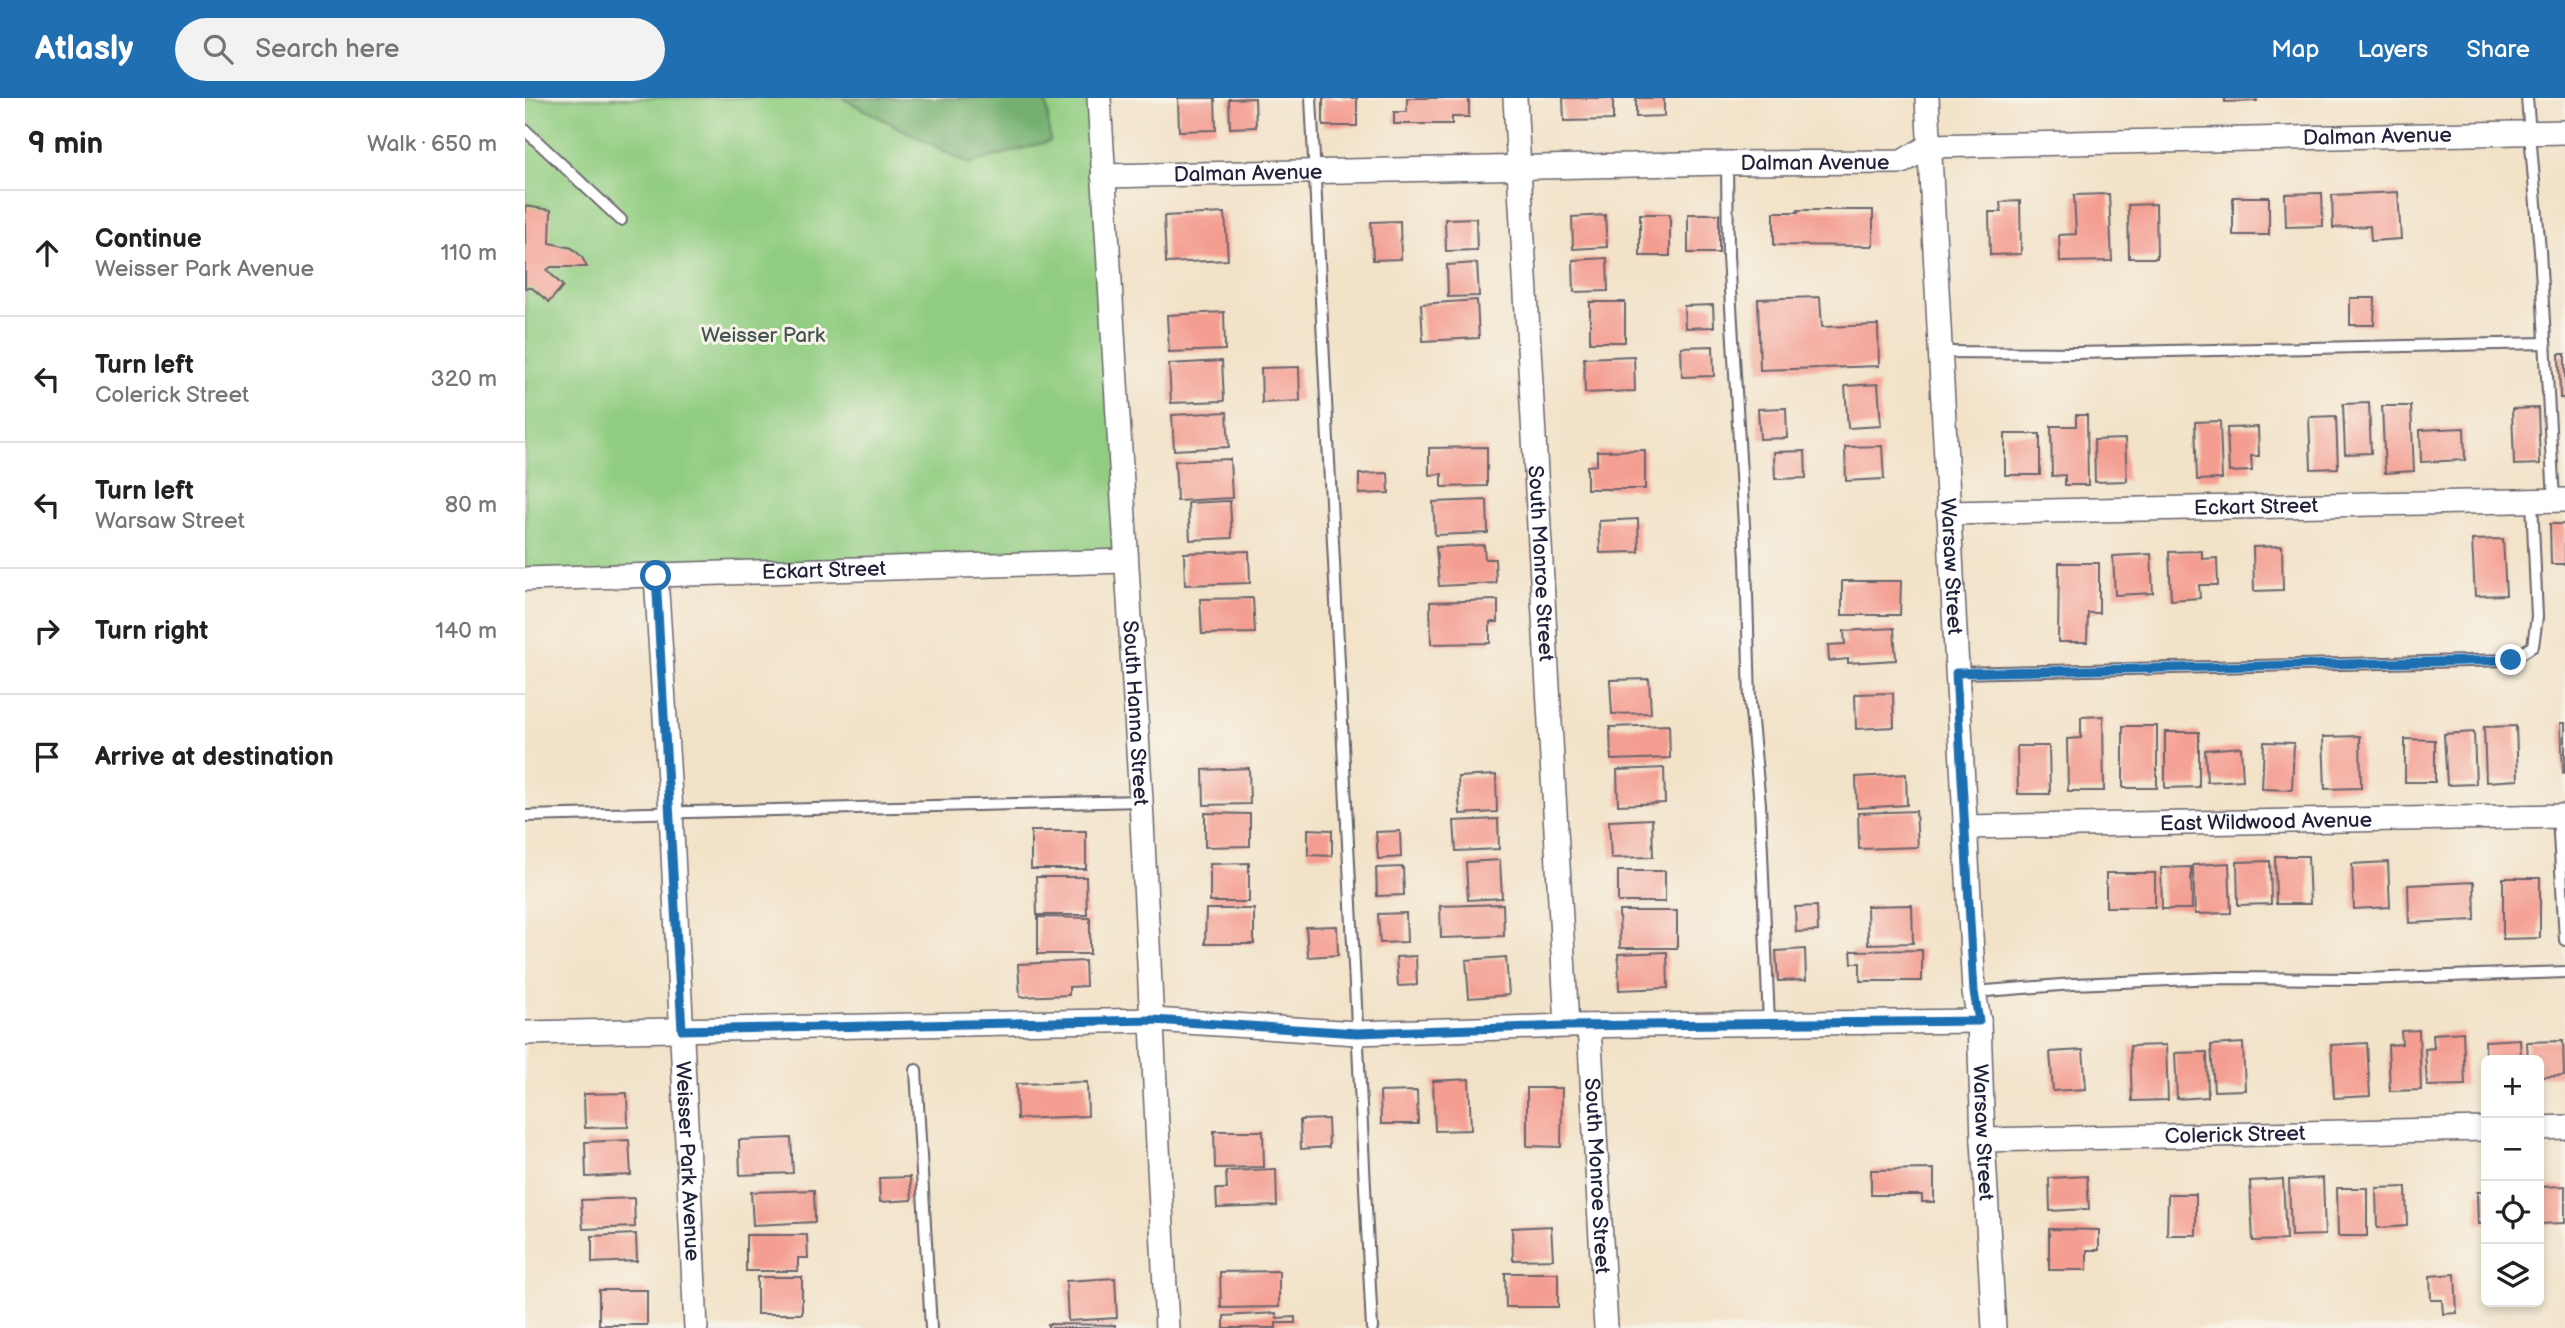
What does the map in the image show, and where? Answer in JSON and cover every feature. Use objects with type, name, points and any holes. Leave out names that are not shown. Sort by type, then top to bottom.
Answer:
[{"type":"street","name":"South Hanna Street","points":[[1099,98],[1141,801],[1167,1328]]},
{"type":"street","name":"South Monroe Street","points":[[1515,98],[1578,1026],[1606,1328]]},
{"type":"street","name":"Warsaw Street","points":[[1927,98],[1956,673],[1974,992],[1979,1021],[1994,1328]]},
{"type":"street","name":"Dalman Avenue","points":[[1103,176],[1902,162],[1929,146],[2565,132]]},
{"type":"street","name":"Eckart Street","points":[[1948,513],[2550,500]]},
{"type":"street","name":"Eckart Street","points":[[525,579],[1125,561]]},
{"type":"street","name":"Weisser Park Avenue","points":[[656,576],[671,812],[696,1328]]},
{"type":"street","name":"East Wildwood Avenue","points":[[1965,827],[2562,816]]},
{"type":"street","points":[[525,1032],[1153,1020],[1357,1033],[1578,1026],[1979,1021]]},
{"type":"street","points":[[2544,1128],[2565,1127]]},
{"type":"street","name":"Colerick Street","points":[[1983,1140],[2481,1129]]},
{"type":"lane","points":[[1311,98],[1372,1328]]},
{"type":"lane","points":[[1956,673],[2511,660],[2533,646],[2550,500],[2540,251],[2527,98]]},
{"type":"lane","points":[[525,131],[621,220]]},
{"type":"lane","points":[[1727,163],[1728,256],[1747,559],[1750,701],[1761,804],[1769,1024]]},
{"type":"lane","points":[[1940,352],[2545,343]]},
{"type":"lane","points":[[525,816],[1141,801]]},
{"type":"lane","points":[[2562,816],[2565,940]]},
{"type":"lane","points":[[1974,992],[2073,984],[2218,978],[2363,979],[2565,972]]},
{"type":"lane","points":[[916,1070],[931,1328]]},
{"type":"green space","name":"Weisser Park","points":[[525,98],[1099,98],[1125,561],[525,579]]},
{"type":"green space","points":[[842,98],[1046,98],[1050,141],[969,164]]},
{"type":"building","points":[[1178,98],[1215,98],[1216,130],[1179,131]]},
{"type":"building","points":[[1255,98],[1256,127],[1230,128],[1229,99]]},
{"type":"building","points":[[1323,98],[1357,98],[1357,126],[1323,126]]},
{"type":"building","points":[[1407,98],[1469,98],[1469,117],[1452,117],[1452,124],[1394,124],[1394,112],[1407,112]]},
{"type":"building","points":[[1563,98],[1613,98],[1613,120],[1564,121]]},
{"type":"building","points":[[1636,98],[1664,98],[1664,116],[1636,117]]},
{"type":"building","points":[[2225,98],[2256,98],[2257,101],[2225,102]]},
{"type":"building","points":[[2398,192],[2401,239],[2371,241],[2370,226],[2333,228],[2332,195]]},
{"type":"building","points":[[2322,193],[2323,226],[2286,227],[2285,194]]},
{"type":"building","points":[[2109,194],[2112,261],[2060,262],[2059,235],[2076,234],[2074,195]]},
{"type":"building","points":[[2233,197],[2269,197],[2269,235],[2233,235]]},
{"type":"building","points":[[2020,201],[2021,254],[1990,255],[1989,212],[2001,212],[2000,202]]},
{"type":"building","points":[[2156,204],[2157,258],[2129,258],[2128,205]]},
{"type":"building","points":[[525,206],[551,210],[550,243],[572,248],[582,257],[587,267],[551,267],[547,270],[563,286],[549,302],[532,288],[525,288]]},
{"type":"building","points":[[1873,210],[1873,246],[1774,245],[1774,212]]},
{"type":"building","points":[[1225,213],[1228,260],[1166,263],[1164,216]]},
{"type":"building","points":[[1640,214],[1670,214],[1670,256],[1640,256]]},
{"type":"building","points":[[1688,214],[1719,214],[1719,253],[1688,253]]},
{"type":"building","points":[[1605,215],[1607,247],[1573,249],[1572,217]]},
{"type":"building","points":[[1476,218],[1477,250],[1446,251],[1445,219]]},
{"type":"building","points":[[1400,221],[1401,259],[1373,260],[1371,222]]},
{"type":"building","points":[[1607,258],[1608,291],[1574,292],[1573,260]]},
{"type":"building","points":[[1477,263],[1479,296],[1448,297],[1447,265]]},
{"type":"building","points":[[1820,297],[1822,327],[1878,325],[1879,366],[1760,370],[1758,299]]},
{"type":"building","points":[[2350,298],[2375,298],[2374,325],[2350,325]]},
{"type":"building","points":[[1477,300],[1479,338],[1423,341],[1421,304]]},
{"type":"building","points":[[1590,302],[1625,302],[1625,342],[1590,342]]},
{"type":"building","points":[[1713,305],[1714,327],[1685,328],[1684,306]]},
{"type":"building","points":[[1224,312],[1225,350],[1169,352],[1167,315]]},
{"type":"building","points":[[1713,346],[1714,376],[1682,377],[1681,347]]},
{"type":"building","points":[[2559,354],[2565,354],[2565,398],[2560,398]]},
{"type":"building","points":[[1634,356],[1635,391],[1585,393],[1584,358]]},
{"type":"building","points":[[1222,361],[1224,401],[1171,403],[1169,364]]},
{"type":"building","points":[[1299,367],[1300,401],[1262,403],[1261,368]]},
{"type":"building","points":[[1878,384],[1881,426],[1848,428],[1845,386]]},
{"type":"building","points":[[2369,403],[2371,453],[2345,454],[2343,404]]},
{"type":"building","points":[[2382,406],[2411,406],[2414,471],[2385,473]]},
{"type":"building","points":[[1786,408],[1787,438],[1760,439],[1758,409]]},
{"type":"building","points":[[2538,408],[2540,464],[2514,465],[2512,409]]},
{"type":"building","points":[[1227,412],[1229,447],[1174,450],[1172,415]]},
{"type":"building","points":[[2076,415],[2087,415],[2088,485],[2065,485],[2065,475],[2052,476],[2051,426],[2076,426]]},
{"type":"building","points":[[2336,416],[2338,468],[2311,469],[2309,417]]},
{"type":"building","points":[[2220,421],[2222,479],[2197,480],[2195,422]]},
{"type":"building","points":[[2258,427],[2259,456],[2251,456],[2252,471],[2229,472],[2227,428]]},
{"type":"building","points":[[2464,428],[2465,460],[2421,462],[2420,430]]},
{"type":"building","points":[[2005,434],[2040,434],[2040,475],[2005,475]]},
{"type":"building","points":[[2125,439],[2127,481],[2095,482],[2094,440]]},
{"type":"building","points":[[1882,446],[1884,479],[1846,481],[1845,447]]},
{"type":"building","points":[[1487,447],[1487,486],[1442,487],[1442,474],[1429,475],[1429,448]]},
{"type":"building","points":[[1645,450],[1645,489],[1587,489],[1587,466],[1597,465],[1597,451]]},
{"type":"building","points":[[1805,451],[1806,478],[1775,479],[1774,452]]},
{"type":"building","points":[[1230,459],[1232,498],[1177,501],[1175,461]]},
{"type":"building","points":[[1388,473],[1389,493],[1359,494],[1359,474]]},
{"type":"building","points":[[1487,500],[1488,533],[1435,535],[1433,502]]},
{"type":"building","points":[[1230,501],[1232,538],[1190,540],[1188,503]]},
{"type":"building","points":[[1638,519],[1639,552],[1600,553],[1599,521]]},
{"type":"building","points":[[2550,524],[2565,524],[2565,564],[2551,564]]},
{"type":"building","points":[[2503,539],[2506,595],[2475,596],[2472,540]]},
{"type":"building","points":[[1484,545],[1485,559],[1495,559],[1496,583],[1439,586],[1436,547]]},
{"type":"building","points":[[2282,546],[2283,590],[2254,591],[2253,547]]},
{"type":"building","points":[[1249,551],[1250,583],[1185,585],[1184,553]]},
{"type":"building","points":[[2202,551],[2202,559],[2217,558],[2218,585],[2199,585],[2200,598],[2171,600],[2169,552]]},
{"type":"building","points":[[2151,554],[2153,593],[2115,595],[2113,556]]},
{"type":"building","points":[[2059,563],[2099,563],[2099,613],[2088,613],[2087,642],[2058,642]]},
{"type":"building","points":[[1842,581],[1901,581],[1900,615],[1842,615]]},
{"type":"building","points":[[1253,598],[1255,633],[1202,634],[1200,599]]},
{"type":"building","points":[[1498,600],[1498,622],[1490,622],[1490,643],[1431,644],[1430,602]]},
{"type":"building","points":[[1894,628],[1896,660],[1848,663],[1848,659],[1829,661],[1828,645],[1845,644],[1844,631]]},
{"type":"building","points":[[1649,679],[1651,713],[1612,714],[1610,680]]},
{"type":"building","points":[[1893,693],[1894,727],[1856,729],[1855,694]]},
{"type":"building","points":[[2103,716],[2104,791],[2068,791],[2067,739],[2081,738],[2081,717]]},
{"type":"building","points":[[2561,723],[2565,723],[2565,773],[2563,773]]},
{"type":"building","points":[[1669,725],[1670,758],[1611,760],[1610,727]]},
{"type":"building","points":[[2123,726],[2157,726],[2157,788],[2123,788]]},
{"type":"building","points":[[2516,726],[2518,780],[2486,782],[2484,727]]},
{"type":"building","points":[[2165,732],[2199,732],[2199,787],[2165,788]]},
{"type":"building","points":[[2474,732],[2476,784],[2447,785],[2444,734]]},
{"type":"building","points":[[2360,736],[2361,788],[2325,789],[2323,737]]},
{"type":"building","points":[[2405,739],[2435,740],[2435,782],[2405,782]]},
{"type":"building","points":[[2264,742],[2294,743],[2292,790],[2262,789]]},
{"type":"building","points":[[2017,746],[2049,746],[2050,794],[2018,794]]},
{"type":"building","points":[[2241,747],[2243,780],[2207,782],[2205,750]]},
{"type":"building","points":[[1249,768],[1250,804],[1204,805],[1203,770]]},
{"type":"building","points":[[1664,768],[1665,803],[1618,805],[1617,770]]},
{"type":"building","points":[[1906,774],[1907,805],[1857,808],[1856,777]]},
{"type":"building","points":[[1496,775],[1497,812],[1460,814],[1458,777]]},
{"type":"building","points":[[1916,811],[1918,847],[1859,849],[1858,813]]},
{"type":"building","points":[[1205,813],[1250,814],[1250,846],[1205,847]]},
{"type":"building","points":[[1498,819],[1499,849],[1456,851],[1454,821]]},
{"type":"building","points":[[1652,819],[1653,857],[1611,858],[1609,821]]},
{"type":"building","points":[[1308,829],[1332,830],[1332,856],[1308,855]]},
{"type":"building","points":[[1031,831],[1086,831],[1086,869],[1031,869]]},
{"type":"building","points":[[1400,831],[1401,857],[1378,859],[1376,832]]},
{"type":"building","points":[[2275,856],[2308,856],[2310,904],[2276,904]]},
{"type":"building","points":[[1500,860],[1502,898],[1468,900],[1466,862]]},
{"type":"building","points":[[2270,861],[2271,904],[2238,905],[2237,862]]},
{"type":"building","points":[[2388,862],[2390,907],[2354,909],[2352,864]]},
{"type":"building","points":[[1249,863],[1249,902],[1210,902],[1210,864]]},
{"type":"building","points":[[2229,863],[2231,913],[2195,914],[2193,865]]},
{"type":"building","points":[[1403,867],[1404,895],[1377,896],[1376,868]]},
{"type":"building","points":[[2191,867],[2192,909],[2162,909],[2161,868]]},
{"type":"building","points":[[1618,871],[1665,871],[1665,902],[1618,902]]},
{"type":"building","points":[[2106,873],[2155,873],[2155,907],[2106,907]]},
{"type":"building","points":[[1036,877],[1086,877],[1087,915],[1037,915]]},
{"type":"building","points":[[2503,878],[2540,878],[2540,938],[2503,939]]},
{"type":"building","points":[[2474,882],[2475,920],[2409,923],[2408,885]]},
{"type":"building","points":[[1503,904],[1504,936],[1441,938],[1440,906]]},
{"type":"building","points":[[1912,905],[1913,943],[1868,944],[1867,906]]},
{"type":"building","points":[[1817,906],[1818,931],[1796,932],[1795,907]]},
{"type":"building","points":[[1206,909],[1254,909],[1254,944],[1205,944]]},
{"type":"building","points":[[1619,911],[1677,911],[1677,948],[1620,948]]},
{"type":"building","points":[[1406,913],[1407,942],[1380,943],[1378,914]]},
{"type":"building","points":[[1038,917],[1090,918],[1090,954],[1038,954]]},
{"type":"building","points":[[1337,926],[1338,955],[1308,957],[1306,927]]},
{"type":"building","points":[[1805,949],[1806,980],[1778,981],[1776,951]]},
{"type":"building","points":[[1922,950],[1922,981],[1860,981],[1860,963],[1852,963],[1851,951]]},
{"type":"building","points":[[1667,952],[1668,988],[1619,990],[1618,954]]},
{"type":"building","points":[[1416,956],[1417,985],[1398,986],[1396,957]]},
{"type":"building","points":[[1506,957],[1509,995],[1469,998],[1466,960]]},
{"type":"building","points":[[1085,961],[1086,986],[1069,987],[1069,995],[1020,997],[1018,964]]},
{"type":"building","points":[[2419,1030],[2421,1090],[2390,1091],[2388,1045],[2402,1044],[2401,1031]]},
{"type":"building","points":[[2463,1032],[2465,1085],[2427,1086],[2425,1049],[2434,1048],[2433,1034]]},
{"type":"building","points":[[2520,1039],[2521,1055],[2486,1055],[2485,1041]]},
{"type":"building","points":[[2563,1041],[2564,1076],[2544,1077],[2544,1055],[2528,1055],[2527,1042]]},
{"type":"building","points":[[2243,1043],[2245,1090],[2214,1091],[2211,1045]]},
{"type":"building","points":[[2367,1043],[2370,1096],[2334,1098],[2331,1045]]},
{"type":"building","points":[[2166,1045],[2168,1100],[2132,1101],[2130,1046]]},
{"type":"building","points":[[2083,1050],[2086,1089],[2053,1091],[2050,1052]]},
{"type":"building","points":[[2207,1052],[2208,1097],[2177,1099],[2175,1053]]},
{"type":"building","points":[[1469,1079],[1471,1130],[1435,1131],[1433,1081]]},
{"type":"building","points":[[1087,1082],[1088,1116],[1017,1119],[1016,1084]]},
{"type":"building","points":[[1527,1088],[1562,1088],[1561,1147],[1527,1146]]},
{"type":"building","points":[[1417,1091],[1418,1124],[1381,1124],[1380,1092]]},
{"type":"building","points":[[627,1093],[628,1127],[585,1128],[584,1094]]},
{"type":"building","points":[[1328,1119],[1329,1147],[1301,1149],[1300,1120]]},
{"type":"building","points":[[1214,1131],[1263,1131],[1264,1167],[1215,1168]]},
{"type":"building","points":[[791,1138],[793,1173],[740,1175],[739,1140]]},
{"type":"building","points":[[629,1140],[631,1175],[586,1177],[585,1142]]},
{"type":"building","points":[[1276,1169],[1277,1206],[1217,1208],[1216,1189],[1227,1189],[1226,1171]]},
{"type":"building","points":[[1934,1169],[1934,1202],[1922,1202],[1922,1195],[1871,1195],[1871,1170]]},
{"type":"building","points":[[2087,1176],[2089,1209],[2050,1211],[2049,1178]]},
{"type":"building","points":[[910,1177],[912,1200],[880,1202],[879,1178]]},
{"type":"building","points":[[2323,1178],[2325,1235],[2291,1236],[2289,1180]]},
{"type":"building","points":[[2283,1179],[2286,1240],[2253,1241],[2250,1181]]},
{"type":"building","points":[[2565,1186],[2565,1223],[2544,1224],[2544,1187]]},
{"type":"building","points":[[2406,1187],[2407,1226],[2377,1228],[2376,1188]]},
{"type":"building","points":[[2337,1188],[2367,1188],[2367,1236],[2338,1236]]},
{"type":"building","points":[[814,1190],[815,1222],[753,1225],[751,1192]]},
{"type":"building","points":[[2477,1192],[2481,1192],[2481,1224],[2478,1224]]},
{"type":"building","points":[[2168,1194],[2196,1194],[2196,1235],[2167,1235]]},
{"type":"building","points":[[634,1198],[635,1227],[583,1229],[581,1200]]},
{"type":"building","points":[[1551,1226],[1553,1259],[1513,1260],[1512,1228]]},
{"type":"building","points":[[2049,1229],[2099,1230],[2099,1250],[2087,1250],[2087,1270],[2049,1270]]},
{"type":"building","points":[[636,1234],[637,1261],[592,1263],[592,1236]]},
{"type":"building","points":[[746,1235],[807,1235],[808,1258],[798,1258],[798,1271],[746,1271]]},
{"type":"building","points":[[1279,1271],[1279,1307],[1221,1308],[1220,1272]]},
{"type":"building","points":[[1505,1273],[1558,1273],[1558,1307],[1506,1307]]},
{"type":"building","points":[[2455,1274],[2457,1313],[2443,1314],[2442,1300],[2431,1300],[2430,1276]]},
{"type":"building","points":[[757,1277],[802,1277],[802,1314],[757,1314]]},
{"type":"building","points":[[1115,1278],[1117,1318],[1068,1321],[1066,1281]]},
{"type":"building","points":[[599,1290],[647,1290],[647,1325],[599,1325]]},
{"type":"building","points":[[1276,1313],[1277,1318],[1295,1317],[1295,1323],[1276,1323],[1276,1328],[1224,1328],[1224,1316]]},
{"type":"building","points":[[1048,1324],[1115,1325],[1115,1328],[1048,1328]]},
{"type":"route","points":[[656,576],[682,1030],[1153,1020],[1357,1033],[1567,1026],[1979,1021],[1974,992],[1956,673],[2511,660]]}]
